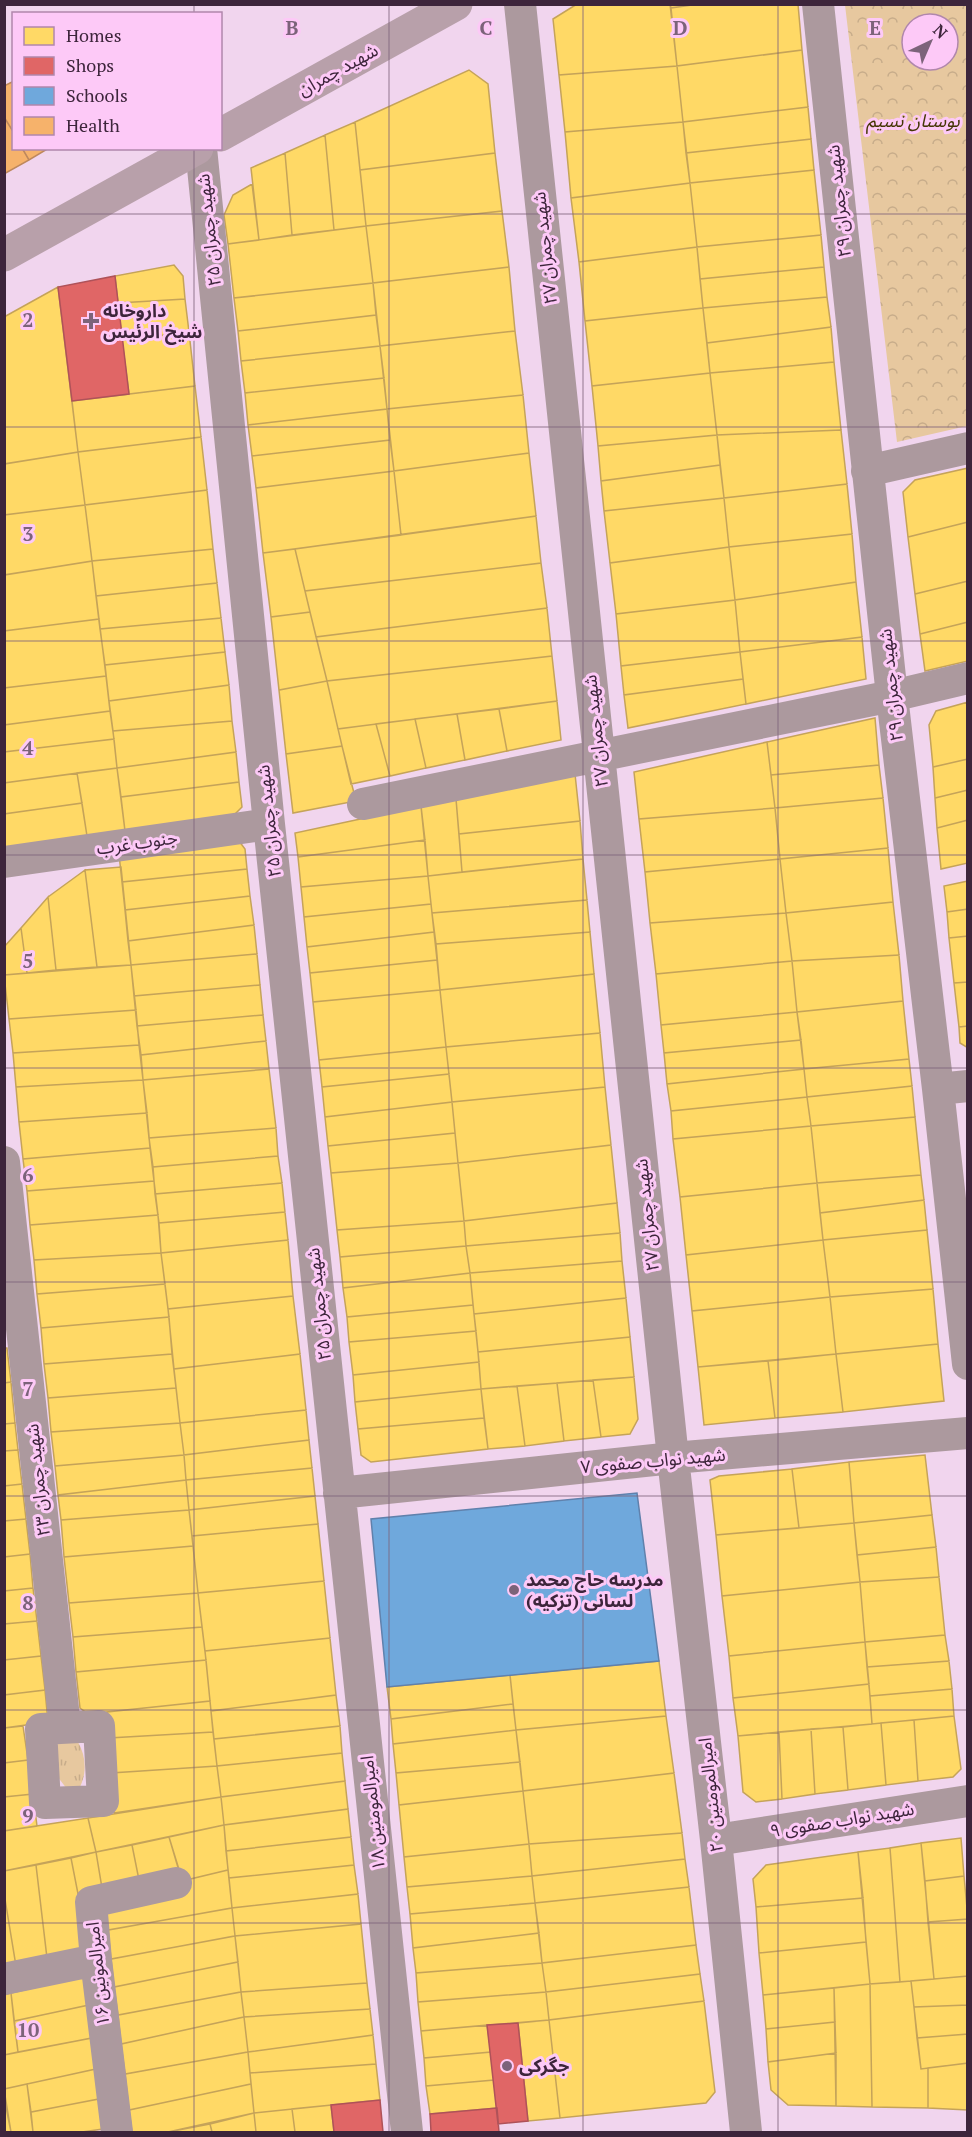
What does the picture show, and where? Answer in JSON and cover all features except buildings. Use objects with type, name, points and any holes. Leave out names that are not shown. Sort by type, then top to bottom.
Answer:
[{"type":"street","name":"شهید چمران","points":[[222,134],[456,4]]},
{"type":"street","name":"شهید چمران ۲۷","points":[[519,4],[673,1458]]},
{"type":"street","name":"شهید چمران ۲۹","points":[[818,4],[892,696],[953,1087],[968,1364]]},
{"type":"street","points":[[4,255],[195,150]]},
{"type":"street","name":"شهید چمران ۲۵","points":[[199,150],[339,1493]]},
{"type":"street","points":[[867,471],[968,448]]},
{"type":"street","points":[[363,804],[892,696],[968,678]]},
{"type":"street","name":"جنوب غرب","points":[[4,862],[269,824]]},
{"type":"street","name":"شهید چمران ۲۳","points":[[4,1162],[65,1727]]},
{"type":"street","name":"شهید نواب صفوی ۷","points":[[339,1493],[673,1458],[968,1433]]},
{"type":"street","name":"امیرالمومنین ۲۰","points":[[673,1458],[746,2133]]},
{"type":"street","name":"امیرالمومنین ۱۸","points":[[339,1493],[407,2133]]},
{"type":"street","name":"شهید نواب صفوی ۹","points":[[716,1840],[968,1801]]},
{"type":"street","name":"امیرالمونین ۱۶","points":[[117,2133],[91,1902],[176,1883]]},
{"type":"street","points":[[4,1979],[96,1960]]},
{"type":"green space","name":"بوستان نسیم","points":[[845,5],[967,5],[967,426],[897,442]]},
{"type":"green space","points":[[59,1740],[78,1742],[81,1747],[85,1770],[80,1787],[67,1789],[57,1776],[53,1756]]},
{"type":"place","name":"داروخانه شیخ الرئیس","points":[[91,321]]},
{"type":"place","name":"مدرسه حاج محمد لسانی (تزکیه)","points":[[514,1590]]},
{"type":"place","name":"جگرکی","points":[[507,2066]]}]
